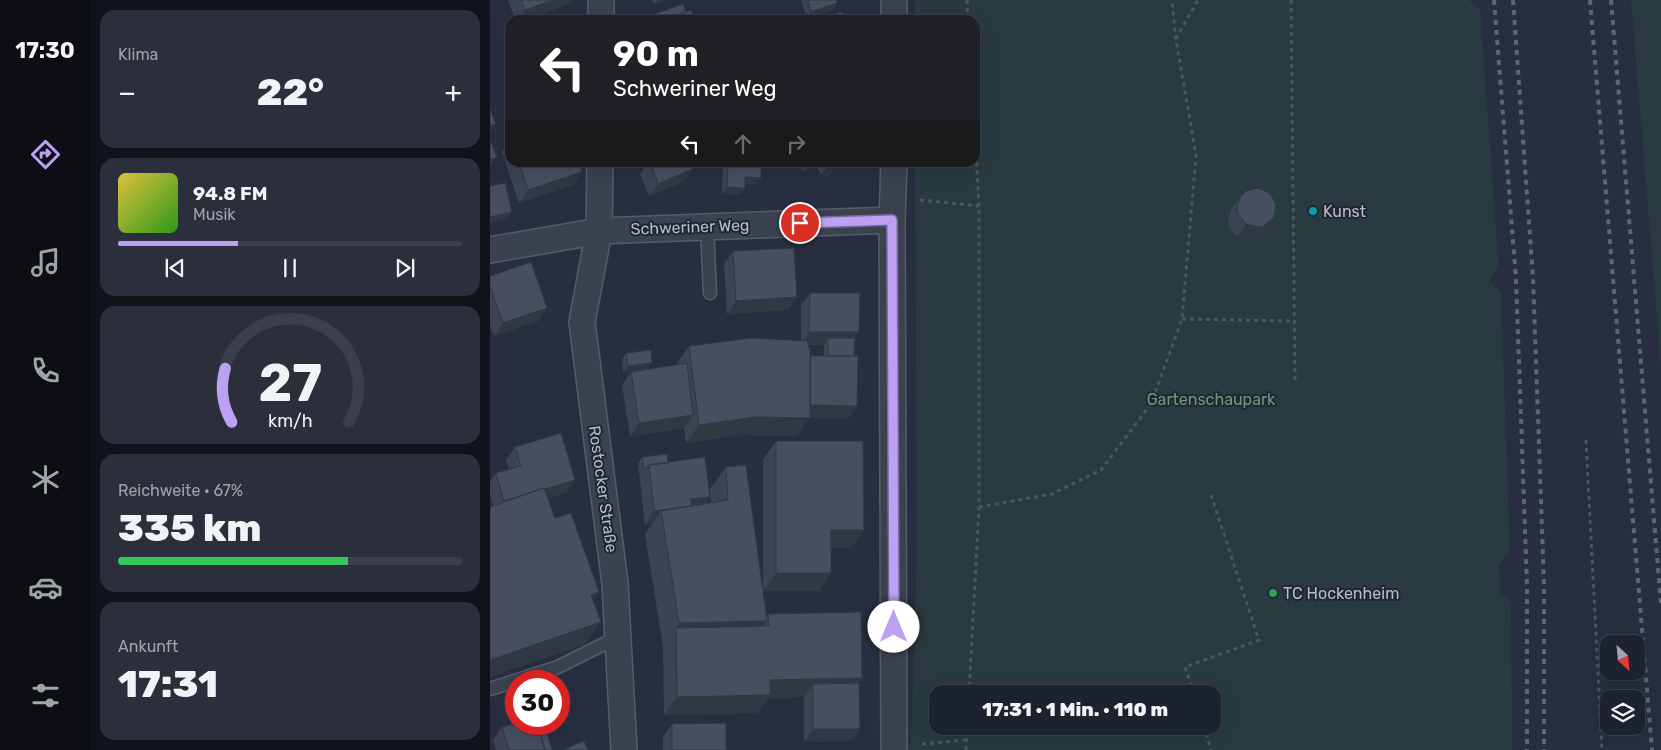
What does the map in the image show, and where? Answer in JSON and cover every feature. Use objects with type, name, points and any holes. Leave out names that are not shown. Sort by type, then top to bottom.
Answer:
[{"type":"street","points":[[601,0],[601,15]]},
{"type":"street","points":[[894,0],[894,15]]},
{"type":"street","name":"Rostocker Straße","points":[[600,167],[599,231],[582,322],[615,584],[624,750]]},
{"type":"street","points":[[894,167],[894,746]]},
{"type":"street","name":"Schweriner Weg","points":[[490,250],[599,231],[707,227],[893,211]]},
{"type":"lane","points":[[707,227],[710,293]]},
{"type":"lane","points":[[490,689],[558,667],[618,637]]},
{"type":"path","points":[[967,0],[968,15]]},
{"type":"path","points":[[979,507],[1052,494],[1101,470],[1152,404],[1182,319],[1196,155],[1176,40],[1172,0]]},
{"type":"path","points":[[1176,40],[1198,0]]},
{"type":"path","points":[[1291,0],[1295,384]]},
{"type":"path","points":[[969,685],[979,507],[979,206],[977,167]]},
{"type":"path","points":[[893,211],[914,200],[979,206]]},
{"type":"path","points":[[1182,319],[1295,321]]},
{"type":"path","points":[[1586,440],[1602,750]]},
{"type":"path","points":[[1191,685],[1185,667],[1260,640],[1210,492]]},
{"type":"path","points":[[966,735],[966,750]]},
{"type":"path","points":[[1207,735],[1211,750]]},
{"type":"path","points":[[894,746],[966,740]]},
{"type":"green space","name":"Gartenschaupark","points":[[915,0],[1469,0],[1480,10],[1499,268],[1489,281],[1501,293],[1510,552],[1499,565],[1500,591],[1511,603],[1512,750],[909,750],[908,745],[911,743],[917,549],[915,167],[980,167],[980,15],[915,15]]},
{"type":"green space","points":[[1631,0],[1661,0],[1661,366]]},
{"type":"building","points":[[521,0],[554,0],[525,10]]},
{"type":"building","points":[[808,0],[836,0],[837,3],[811,12]]},
{"type":"building","points":[[683,4],[686,12],[677,15],[652,15]]},
{"type":"building","points":[[691,10],[693,15],[677,15]]},
{"type":"building","points":[[842,12],[843,15],[832,15]]},
{"type":"building","points":[[490,108],[496,124],[490,126]]},
{"type":"building","points":[[490,140],[497,157],[490,160]]},
{"type":"building","points":[[521,167],[580,167],[582,172],[528,190]]},
{"type":"building","points":[[652,167],[692,167],[693,169],[658,184]]},
{"type":"building","points":[[728,167],[761,167],[761,178],[745,177],[745,188],[727,187]]},
{"type":"building","points":[[505,183],[512,212],[490,217],[490,186]]},
{"type":"building","points":[[1258,188],[1270,193],[1276,204],[1274,217],[1264,226],[1258,227],[1246,224],[1238,214],[1237,207],[1241,196],[1246,191]]},
{"type":"building","points":[[794,248],[797,297],[736,301],[733,251]]},
{"type":"building","points":[[531,262],[547,308],[503,323],[490,286],[490,276]]},
{"type":"building","points":[[810,293],[860,293],[859,332],[809,332]]},
{"type":"building","points":[[751,338],[807,341],[810,351],[810,418],[755,417],[699,425],[689,346]]},
{"type":"building","points":[[828,338],[855,338],[854,356],[828,356]]},
{"type":"building","points":[[651,350],[652,363],[628,366],[626,353]]},
{"type":"building","points":[[810,356],[858,356],[857,406],[810,405]]},
{"type":"building","points":[[687,363],[693,415],[639,423],[631,372]]},
{"type":"building","points":[[561,433],[575,480],[504,501],[496,473],[521,466],[515,447]]},
{"type":"building","points":[[776,441],[863,441],[864,530],[831,530],[831,573],[776,573]]},
{"type":"building","points":[[667,454],[668,463],[649,465],[644,471],[642,457]]},
{"type":"building","points":[[705,457],[710,497],[691,499],[692,506],[654,511],[649,465]]},
{"type":"building","points":[[746,465],[767,621],[679,623],[661,511],[728,500],[726,467]]},
{"type":"building","points":[[544,488],[555,518],[571,513],[599,592],[591,595],[601,622],[490,660],[490,507]]},
{"type":"building","points":[[861,612],[862,678],[770,680],[770,695],[677,697],[676,628],[769,626],[768,614]]},
{"type":"building","points":[[859,683],[860,729],[813,729],[813,684]]},
{"type":"building","points":[[726,723],[726,750],[672,750],[672,724]]},
{"type":"building","points":[[505,726],[505,735],[540,735],[545,750],[509,750],[502,727]]},
{"type":"building","points":[[540,735],[547,735],[552,750],[545,750]]},
{"type":"building","points":[[584,741],[588,750],[563,750]]},
{"type":"railway","points":[[1494,0],[1516,279],[1527,585],[1527,750]]},
{"type":"railway","points":[[1513,0],[1533,278],[1544,585],[1544,750]]},
{"type":"railway","points":[[1590,0],[1652,750]]},
{"type":"railway","points":[[1611,0],[1661,605]]},
{"type":"place","name":"Kunst","points":[[1313,211]]},
{"type":"place","name":"TC Hockenheim","points":[[1273,593]]},
{"type":"route","points":[[800,223],[892,220],[894,627]]}]
